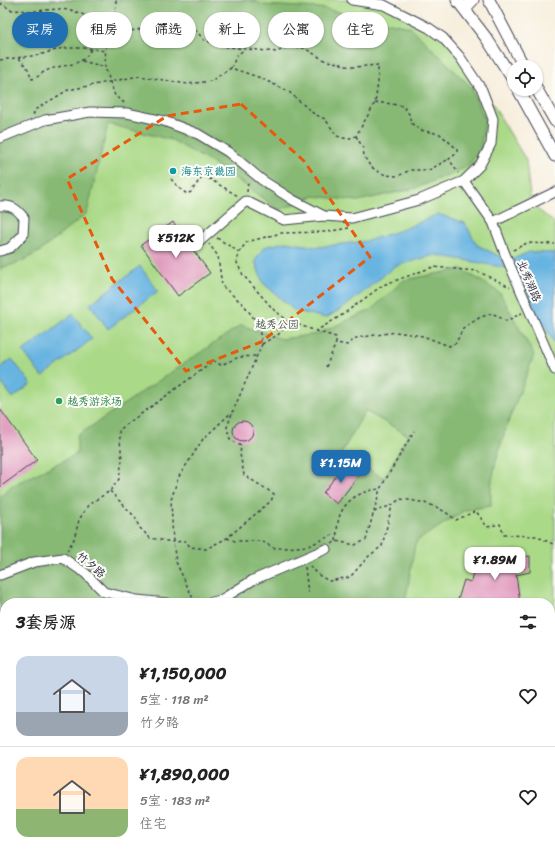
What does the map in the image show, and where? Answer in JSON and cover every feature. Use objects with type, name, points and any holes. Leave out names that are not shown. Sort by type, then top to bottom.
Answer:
[{"type":"main road","points":[[456,0],[487,39],[507,70]]},
{"type":"main road","points":[[466,12],[467,6],[473,0]]},
{"type":"main road","points":[[488,1],[520,60]]},
{"type":"main road","points":[[522,96],[555,156]]},
{"type":"main road","points":[[541,96],[555,121]]},
{"type":"street","points":[[204,238],[246,201],[284,220],[324,216],[352,218],[419,200],[464,181],[480,165],[491,144],[493,119],[482,90],[460,57],[443,38],[429,28],[384,5],[352,0]]},
{"type":"street","points":[[0,138],[45,120],[90,112],[127,114],[164,121],[198,134],[228,152],[249,170],[293,200],[324,216]]},
{"type":"street","name":"北秀湖路","points":[[464,181],[494,222],[505,254],[555,370]]},
{"type":"street","points":[[494,222],[555,192]]},
{"type":"street","points":[[0,206],[5,205],[17,209],[24,218],[23,235],[10,248],[0,251]]},
{"type":"street","points":[[228,598],[253,580],[326,549]]},
{"type":"street","name":"竹夕路","points":[[0,575],[34,562],[63,558],[85,573],[104,592],[129,598]]},
{"type":"path","points":[[115,12],[116,0]]},
{"type":"path","points":[[0,3],[12,10],[36,11],[58,9],[76,12]]},
{"type":"path","points":[[132,31],[179,23],[193,27],[204,40],[228,47],[277,52],[287,47],[304,48],[326,61],[339,63],[346,66],[354,67],[378,65],[378,83],[375,103],[356,136],[347,139],[337,136],[325,119],[314,114],[288,91],[258,77],[231,68]]},
{"type":"path","points":[[0,60],[39,55],[63,48],[104,51]]},
{"type":"path","points":[[105,48],[105,67],[116,96],[126,104],[127,114]]},
{"type":"path","points":[[82,61],[91,49]]},
{"type":"path","points":[[28,128],[36,109],[68,90],[139,76],[188,84],[211,81],[231,68],[237,55],[245,49]]},
{"type":"path","points":[[19,58],[28,69],[32,80],[42,72],[82,61],[105,67]]},
{"type":"path","points":[[356,136],[364,156],[370,166],[386,175],[398,176],[410,170],[429,170],[457,153],[457,149],[440,134],[420,130],[411,123],[403,106],[375,103]]},
{"type":"path","points":[[449,159],[464,181]]},
{"type":"path","points":[[171,179],[187,194],[191,192],[203,175],[246,201],[249,170]]},
{"type":"path","points":[[326,366],[336,343],[336,337],[288,321],[274,310],[242,275],[238,263],[239,252],[247,242],[282,233],[326,232],[349,228]]},
{"type":"path","points":[[204,238],[239,252]]},
{"type":"path","points":[[204,238],[218,256],[222,286],[244,305],[258,324],[262,344]]},
{"type":"path","points":[[505,254],[527,243],[555,244]]},
{"type":"path","points":[[316,331],[342,315],[383,285],[434,267],[477,270],[521,292]]},
{"type":"path","points":[[336,343],[348,345],[356,338],[396,332],[423,336],[449,346],[456,342],[463,328],[479,318],[492,313],[506,321],[523,313],[520,308]]},
{"type":"path","points":[[110,491],[135,517],[139,527],[150,538],[173,542],[186,541],[190,547],[206,549],[227,538],[271,501],[274,494],[244,475],[240,454],[241,446],[230,439],[227,427],[262,344],[279,334],[288,321]]},
{"type":"path","points":[[63,558],[74,539],[79,520],[88,505],[110,491],[120,479],[122,460],[119,430],[214,362],[221,366],[239,357],[256,356]]},
{"type":"path","points":[[193,598],[176,562],[173,542],[171,500],[178,478],[203,439],[233,411]]},
{"type":"path","points":[[336,541],[355,545],[366,540],[380,489],[414,431]]},
{"type":"path","points":[[326,549],[336,541],[339,518],[347,503],[359,493],[380,489]]},
{"type":"path","points":[[374,512],[392,505],[400,499],[433,505],[445,511],[456,520],[476,511],[487,527],[500,524],[504,535],[536,536],[555,545]]},
{"type":"path","points":[[303,559],[320,576],[329,581],[350,577],[369,556],[382,546],[392,505]]},
{"type":"path","points":[[227,538],[235,541],[261,542],[274,548],[285,548],[308,546],[337,533]]},
{"type":"path","points":[[303,559],[307,576],[308,593]]},
{"type":"highlighted area","points":[[241,104],[304,161],[370,257],[261,342],[186,371],[112,279],[67,179],[167,116]]},
{"type":"green space","name":"越秀公园","points":[[0,0],[386,0],[448,30],[526,160],[531,204],[555,223],[555,598],[0,598]]},
{"type":"green space","points":[[26,0],[251,0],[264,5],[320,8],[339,12],[332,12],[332,48],[388,48],[388,22],[410,27],[470,86],[485,120],[480,150],[467,167],[416,188],[358,201],[314,196],[279,210],[224,170],[172,140],[108,124],[87,213],[39,252],[18,263],[0,268],[0,3]]},
{"type":"green space","points":[[462,269],[500,293],[534,355],[499,449],[491,484],[491,506],[465,510],[417,541],[406,598],[0,598],[0,497],[11,486],[77,454],[77,436],[241,325],[282,339],[317,334],[371,310],[404,280]],"holes":[[[365,411],[408,435],[384,478],[341,454]]]},
{"type":"water","points":[[438,214],[465,223],[477,245],[501,257],[506,268],[435,255],[395,266],[346,306],[326,318],[295,311],[263,283],[255,261],[264,247],[285,242],[318,247],[367,241],[404,229]]},
{"type":"water","points":[[529,252],[555,253],[555,344],[533,306],[526,286],[514,268],[511,260]]},
{"type":"water","points":[[140,266],[158,291],[108,329],[90,304]]},
{"type":"water","points":[[73,314],[92,339],[42,377],[23,351]]},
{"type":"water","points":[[12,359],[31,384],[13,398],[0,381],[0,368]]},
{"type":"building","points":[[173,222],[210,273],[178,296],[141,245]]},
{"type":"building","points":[[0,409],[37,460],[0,487]]},
{"type":"building","points":[[243,421],[250,424],[253,431],[250,438],[243,441],[236,438],[233,431],[236,424]]},
{"type":"building","points":[[345,464],[359,475],[337,504],[323,493]]},
{"type":"building","points":[[530,556],[530,572],[516,575],[519,598],[459,598],[464,580],[471,582],[475,561]]},
{"type":"place","name":"海东京畿园","points":[[173,171]]},
{"type":"place","name":"越秀游泳场","points":[[59,401]]}]
